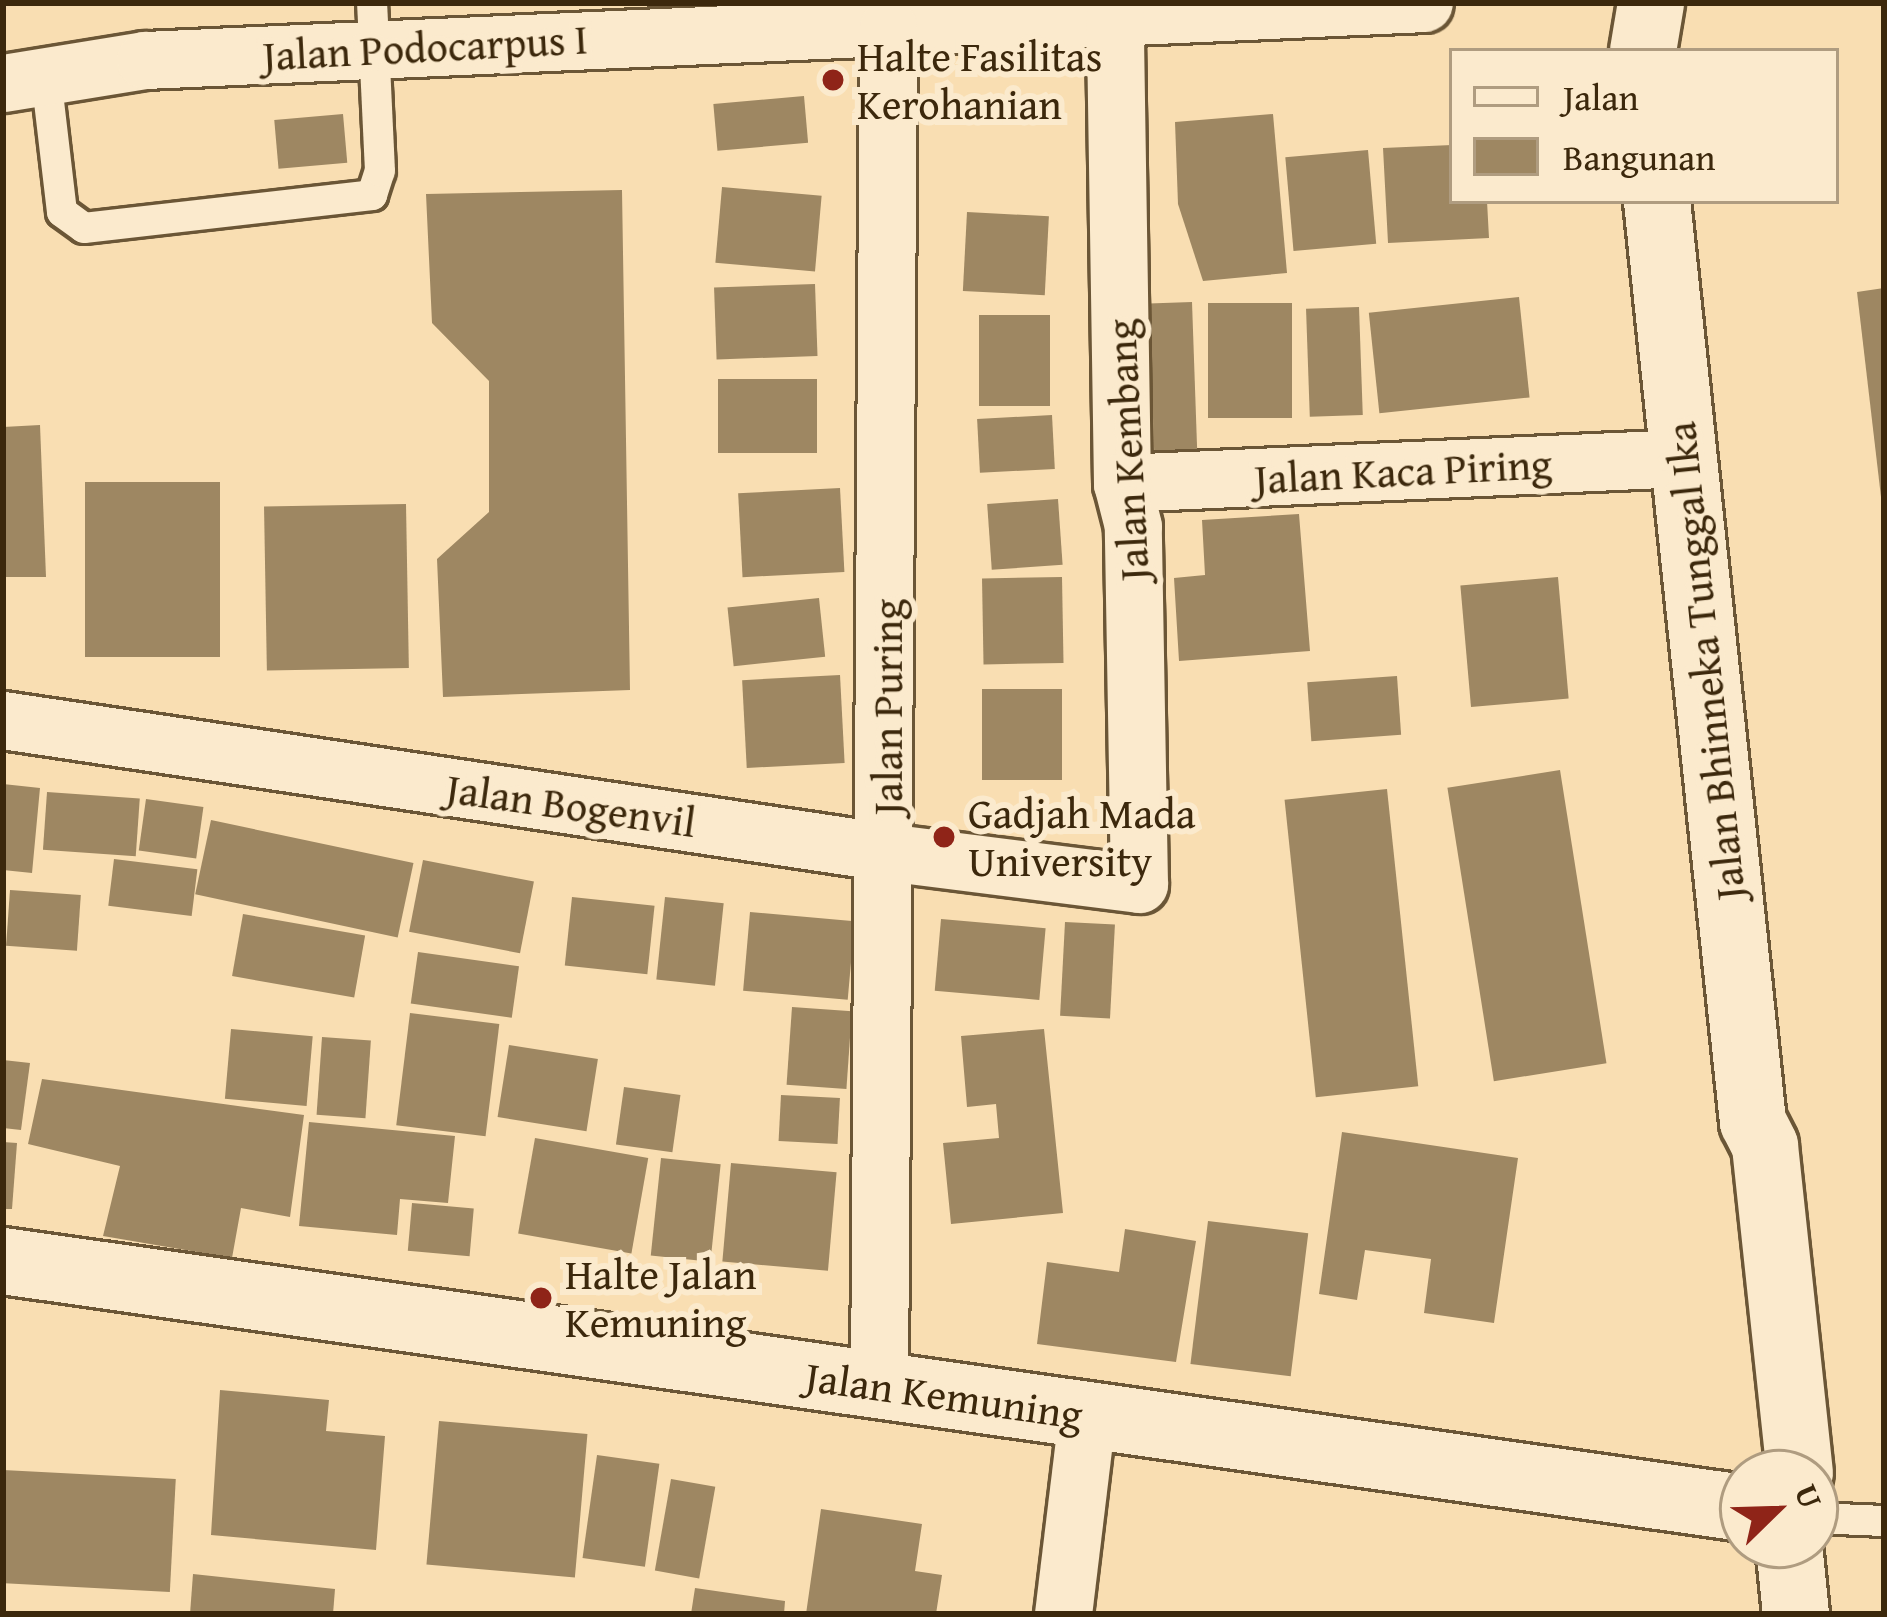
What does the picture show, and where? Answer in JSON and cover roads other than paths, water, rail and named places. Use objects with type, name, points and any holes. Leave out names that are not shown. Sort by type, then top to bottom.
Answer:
[{"type":"street","name":"Jalan Podocarpus I","points":[[25,80],[372,26],[888,27],[1251,7],[1424,3]]},
{"type":"street","points":[[1644,48],[1651,3]]},
{"type":"street","name":"Jalan Kembang","points":[[1115,17],[1122,483],[1133,526],[1139,884]]},
{"type":"street","name":"Jalan Puring","points":[[879,1386],[888,27]]},
{"type":"street","name":"Jalan Bhinneka Tunggal Ika","points":[[1657,204],[1753,1122],[1765,1146],[1797,1449]]},
{"type":"street","name":"Jalan Kaca Piring","points":[[1122,483],[1684,458]]},
{"type":"street","name":"Jalan Bogenvil","points":[[3,720],[886,852],[1139,884]]},
{"type":"street","name":"Jalan Bhinneka Tunggal Ika","points":[[1753,1122],[1745,1148],[1778,1449]]},
{"type":"street","name":"Jalan Kemuning","points":[[3,1262],[1719,1505]]},
{"type":"street","points":[[1063,1614],[1087,1415]]},
{"type":"street","points":[[1816,1614],[1851,1530]]},
{"type":"street","points":[[1791,1569],[1796,1614]]},
{"type":"lane","points":[[25,80],[62,212],[84,228],[372,195],[380,171],[372,26]]},
{"type":"place","name":"Halte Fasilitas Kerohanian","points":[[833,80]]},
{"type":"place","name":"Gadjah Mada University","points":[[944,837]]},
{"type":"place","name":"Halte Jalan Kemuning","points":[[541,1298]]}]
